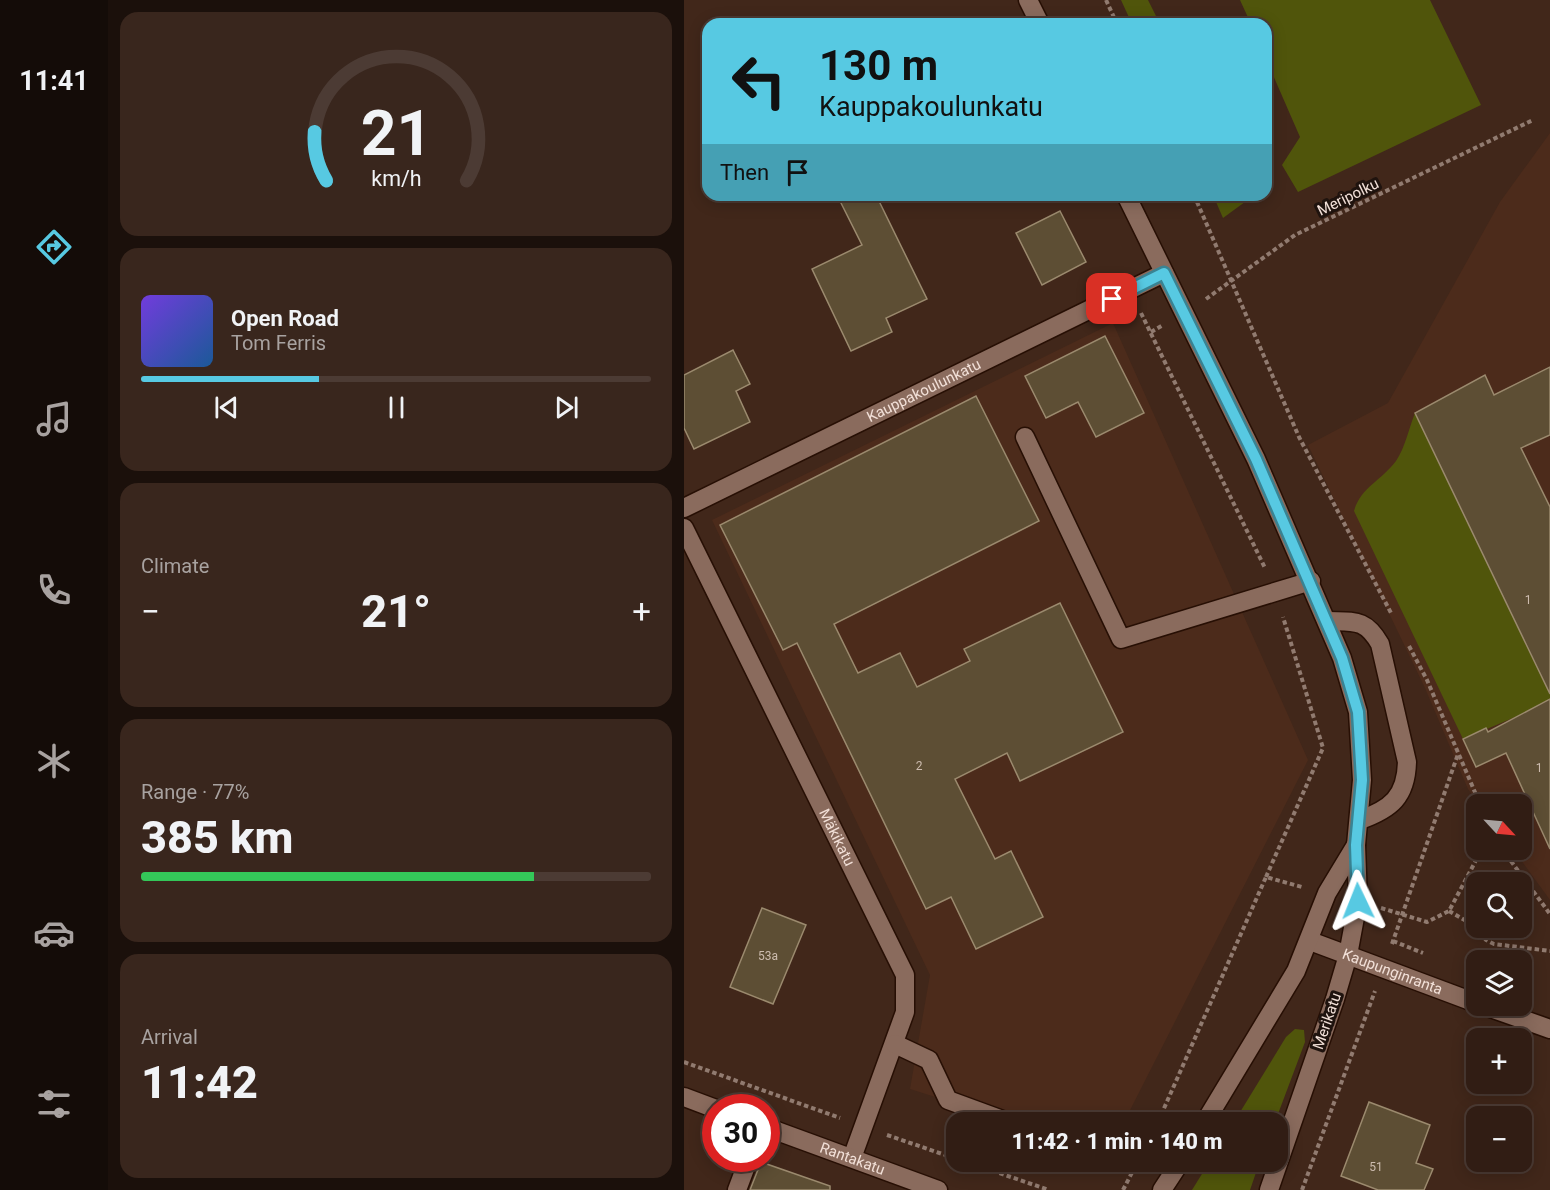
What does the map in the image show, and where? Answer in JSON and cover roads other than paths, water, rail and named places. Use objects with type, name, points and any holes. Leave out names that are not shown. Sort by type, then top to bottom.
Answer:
[{"type":"street","points":[[1028,0],[1037,18]]},
{"type":"street","name":"Merikatu","points":[[1129,201],[1256,459],[1311,581],[1342,658],[1358,712],[1362,780],[1356,845],[1358,901],[1348,955],[1269,1190]]},
{"type":"street","name":"Kauppakoulunkatu","points":[[684,508],[1164,273]]},
{"type":"street","points":[[1025,437],[1121,639],[1311,581]]},
{"type":"street","name":"Mäkikatu","points":[[684,528],[905,975],[905,1012],[852,1158]]},
{"type":"street","points":[[1327,621],[1358,622],[1370,628],[1380,644],[1407,762],[1406,781],[1396,799],[1381,813],[1359,820]]},
{"type":"street","name":"Merikatu","points":[[1211,1112],[1271,1016],[1310,941],[1327,893],[1356,845]]},
{"type":"street","name":"Kaupunginranta","points":[[1310,941],[1466,999]]},
{"type":"street","points":[[1513,1016],[1550,1029]]},
{"type":"street","points":[[895,1044],[929,1060],[948,1100],[981,1112]]},
{"type":"street","points":[[684,1097],[702,1104]]},
{"type":"street","name":"Rantakatu","points":[[780,1132],[938,1190]]},
{"type":"street","points":[[737,1190],[744,1172]]},
{"type":"street","points":[[1162,1190],[1173,1172]]}]
